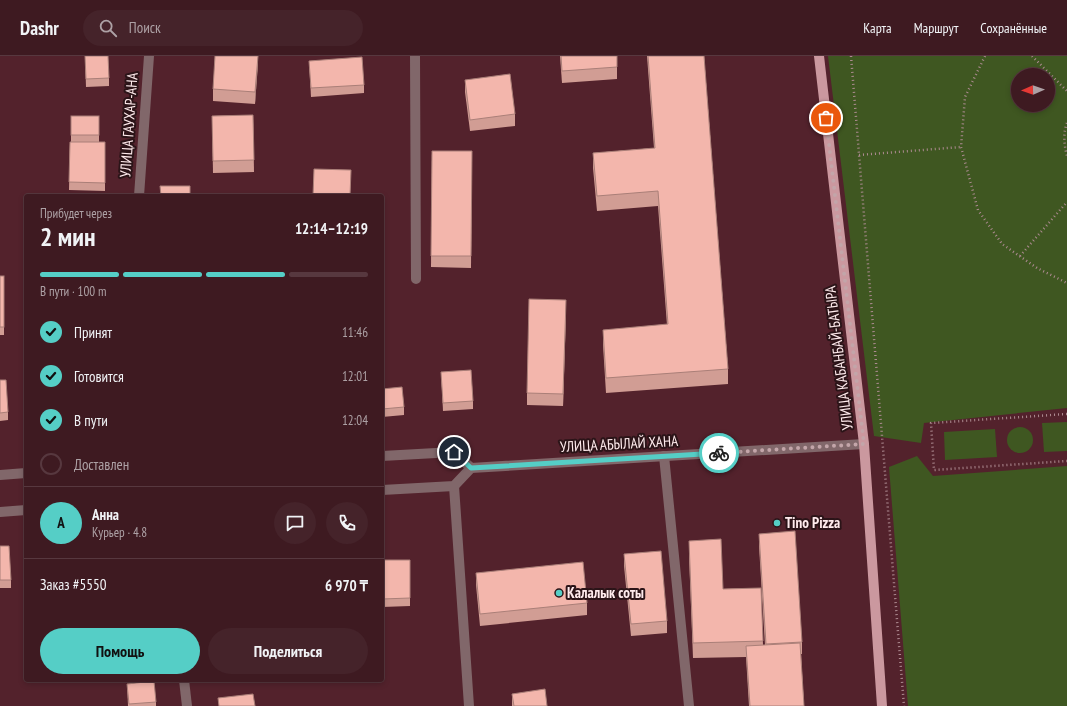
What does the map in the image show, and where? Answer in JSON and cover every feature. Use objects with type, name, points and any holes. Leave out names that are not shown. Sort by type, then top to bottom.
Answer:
[{"type":"main road","name":"УЛИЦА КАБАНБАЙ-БАТЫРА","points":[[819,56],[864,444],[882,706]]},
{"type":"street","name":"УЛИЦА ГАУХАР-АНА","points":[[139,194],[149,56]]},
{"type":"street","points":[[415,56],[416,279]]},
{"type":"street","name":"УЛИЦА АБЫЛАЙ ХАНА","points":[[471,468],[864,444]]},
{"type":"street","points":[[384,456],[454,452],[471,468],[454,486],[384,490]]},
{"type":"street","points":[[664,456],[689,706]]},
{"type":"street","points":[[0,475],[24,474]]},
{"type":"street","points":[[454,486],[470,706]]},
{"type":"street","points":[[0,512],[24,510]]},
{"type":"street","points":[[184,682],[187,706]]},
{"type":"path","points":[[851,56],[904,706]]},
{"type":"path","points":[[985,56],[965,97],[961,147],[978,210],[1002,244],[1037,268],[1067,283]]},
{"type":"path","points":[[1032,56],[1067,91]]},
{"type":"path","points":[[1067,123],[1065,127],[1064,146],[1067,156]]},
{"type":"path","points":[[859,155],[961,147]]},
{"type":"path","points":[[1020,256],[1067,202]]},
{"type":"path","points":[[1067,414],[931,423],[934,470],[1067,460]]},
{"type":"green space","points":[[828,56],[1067,56],[1067,408],[924,423],[921,443],[874,436]]},
{"type":"green space","points":[[1067,422],[1067,451],[1044,452],[1042,423]]},
{"type":"green space","points":[[1020,427],[1029,431],[1033,440],[1029,449],[1020,453],[1011,449],[1007,440],[1011,431]]},
{"type":"green space","points":[[995,429],[997,457],[945,460],[944,432]]},
{"type":"green space","points":[[917,456],[933,476],[1067,466],[1067,706],[908,706],[889,467]]},
{"type":"building","points":[[85,56],[108,56],[109,78],[86,79]]},
{"type":"building","points":[[215,56],[258,56],[255,92],[213,89]]},
{"type":"building","points":[[561,56],[617,56],[617,67],[562,71]]},
{"type":"building","points":[[648,56],[704,56],[728,369],[606,378],[603,330],[668,324],[658,191],[597,196],[593,153],[655,148]]},
{"type":"building","points":[[362,57],[364,85],[311,88],[309,61]]},
{"type":"building","points":[[510,74],[515,114],[470,120],[465,80]]},
{"type":"building","points":[[253,115],[254,160],[213,161],[212,116]]},
{"type":"building","points":[[71,116],[99,116],[99,135],[71,135]]},
{"type":"building","points":[[70,142],[105,142],[105,183],[69,182]]},
{"type":"building","points":[[432,151],[472,151],[471,256],[431,256]]},
{"type":"building","points":[[314,169],[351,170],[350,194],[313,194]]},
{"type":"building","points":[[160,186],[190,186],[190,194],[161,194]]},
{"type":"building","points":[[0,276],[4,276],[4,327],[0,327]]},
{"type":"building","points":[[529,299],[566,300],[563,394],[527,393]]},
{"type":"building","points":[[471,370],[473,401],[443,403],[441,372]]},
{"type":"building","points":[[0,380],[6,380],[8,412],[0,413]]},
{"type":"building","points":[[402,387],[404,407],[384,409],[384,389]]},
{"type":"building","points":[[795,531],[802,642],[766,644],[759,534]]},
{"type":"building","points":[[721,539],[723,589],[761,588],[763,641],[693,643],[689,541]]},
{"type":"building","points":[[0,546],[9,546],[11,580],[0,580]]},
{"type":"building","points":[[661,551],[667,621],[631,624],[624,554]]},
{"type":"building","points":[[384,560],[410,560],[410,598],[384,599]]},
{"type":"building","points":[[583,562],[587,603],[480,614],[476,573]]},
{"type":"building","points":[[800,643],[804,706],[750,706],[746,646]]},
{"type":"building","points":[[154,682],[156,702],[129,704],[127,684]]},
{"type":"building","points":[[545,689],[547,706],[514,706],[512,694]]},
{"type":"building","points":[[253,694],[255,706],[219,706],[218,698]]},
{"type":"way so far","points":[[719,453],[864,444],[826,118]]},
{"type":"place","name":"Tino Pizza","points":[[777,523]]},
{"type":"place","name":"Калалык соты","points":[[559,593]]},
{"type":"route","points":[[454,452],[471,468],[719,453]]}]
